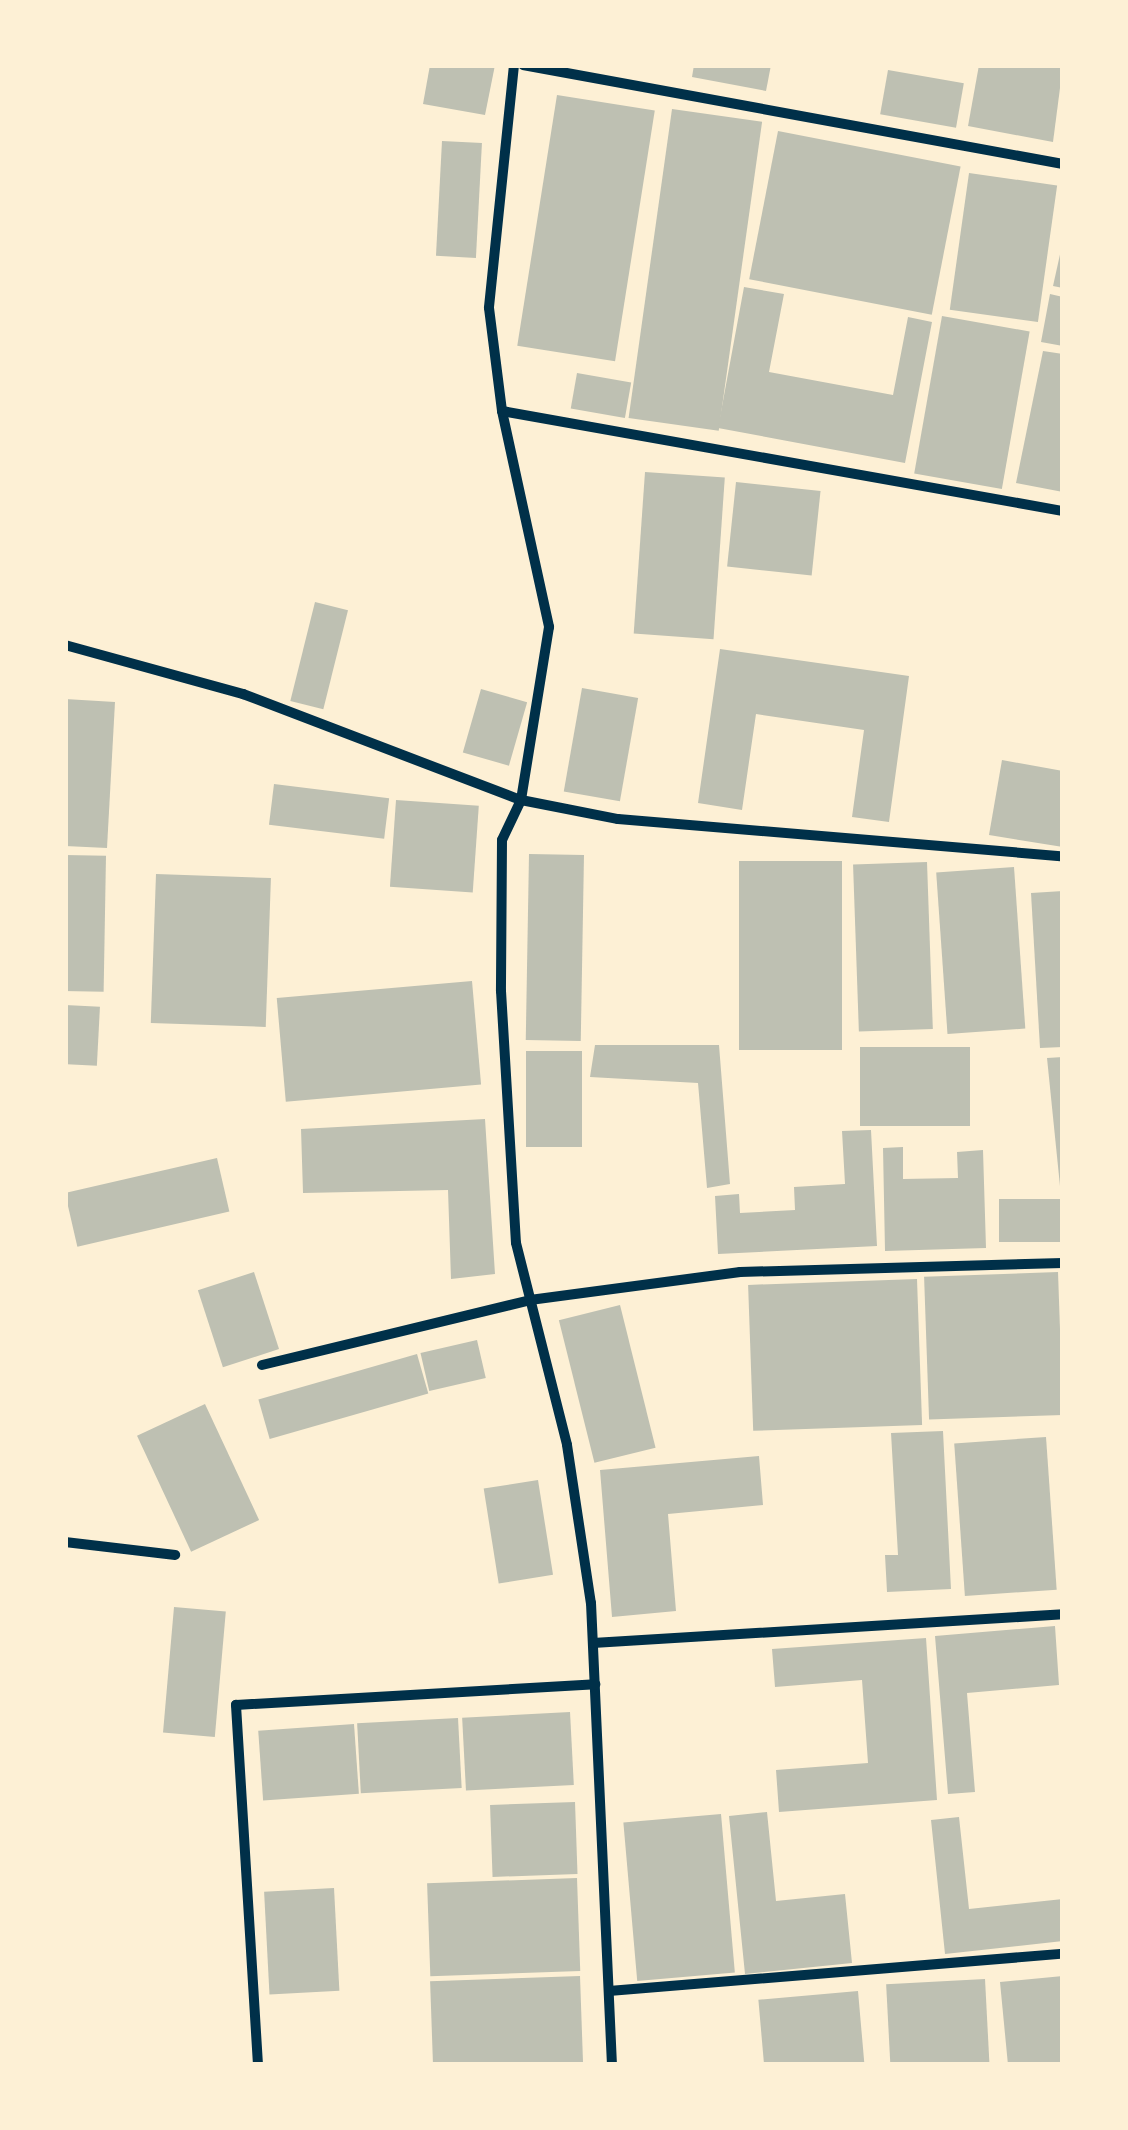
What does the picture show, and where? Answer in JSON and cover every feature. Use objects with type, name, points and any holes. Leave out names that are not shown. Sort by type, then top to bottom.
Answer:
[{"type":"street","points":[[514,65],[489,308],[502,411],[548,627],[521,800],[502,840],[501,991],[516,1243],[567,1445],[593,1643],[612,2065]]},
{"type":"street","points":[[522,65],[1063,164]]},
{"type":"street","points":[[502,411],[1063,511]]},
{"type":"street","points":[[65,644],[243,694],[521,800],[618,819],[1063,856]]},
{"type":"street","points":[[262,1365],[530,1300],[740,1272],[1063,1262]]},
{"type":"street","points":[[65,1542],[175,1555]]},
{"type":"street","points":[[593,1643],[1063,1614]]},
{"type":"street","points":[[258,2065],[236,1705],[594,1684]]},
{"type":"street","points":[[608,1991],[1063,1954]]},
{"type":"building","points":[[430,65],[495,65],[485,115],[423,104]]},
{"type":"building","points":[[694,65],[771,65],[766,91],[692,77]]},
{"type":"building","points":[[979,65],[1063,65],[1053,142],[968,126]]},
{"type":"building","points":[[888,70],[964,83],[956,128],[880,114]]},
{"type":"building","points":[[557,95],[655,110],[615,361],[517,346]]},
{"type":"building","points":[[672,109],[762,122],[719,431],[629,418]]},
{"type":"building","points":[[778,131],[961,166],[932,315],[749,279]]},
{"type":"building","points":[[442,141],[482,143],[476,258],[436,256]]},
{"type":"building","points":[[969,173],[1057,185],[1038,322],[950,310]]},
{"type":"building","points":[[1063,241],[1063,288],[1053,286]]},
{"type":"building","points":[[744,287],[784,294],[769,372],[893,395],[908,317],[932,322],[905,463],[718,428]]},
{"type":"building","points":[[1050,294],[1063,297],[1063,346],[1041,342]]},
{"type":"building","points":[[942,316],[1030,331],[1002,489],[914,474]]},
{"type":"building","points":[[1043,351],[1063,354],[1063,492],[1016,483]]},
{"type":"building","points":[[577,373],[631,383],[625,418],[571,408]]},
{"type":"building","points":[[645,472],[725,478],[714,639],[634,634]]},
{"type":"building","points":[[736,482],[821,491],[812,575],[727,567]]},
{"type":"building","points":[[315,602],[348,610],[323,709],[290,701]]},
{"type":"building","points":[[720,649],[909,676],[889,822],[852,817],[864,730],[756,714],[742,810],[698,803]]},
{"type":"building","points":[[582,688],[638,698],[620,801],[564,791]]},
{"type":"building","points":[[481,689],[527,702],[509,766],[463,752]]},
{"type":"building","points":[[65,699],[115,702],[107,848],[65,846]]},
{"type":"building","points":[[1002,760],[1063,771],[1063,847],[989,835]]},
{"type":"building","points":[[274,784],[389,798],[384,839],[269,825]]},
{"type":"building","points":[[396,800],[479,806],[473,893],[390,887]]},
{"type":"building","points":[[529,854],[584,855],[581,1041],[526,1040]]},
{"type":"building","points":[[65,855],[106,856],[104,992],[65,991]]},
{"type":"building","points":[[739,861],[842,861],[842,1050],[739,1050]]},
{"type":"building","points":[[927,862],[933,1029],[859,1031],[853,865]]},
{"type":"building","points":[[1014,867],[1025,1029],[947,1034],[936,872]]},
{"type":"building","points":[[156,874],[271,878],[266,1027],[151,1023]]},
{"type":"building","points":[[1063,891],[1063,1047],[1040,1048],[1031,893]]},
{"type":"building","points":[[472,981],[481,1085],[286,1102],[277,998]]},
{"type":"building","points":[[65,1005],[100,1007],[97,1066],[65,1064]]},
{"type":"building","points":[[595,1045],[719,1045],[730,1184],[707,1188],[698,1083],[590,1077]]},
{"type":"building","points":[[860,1047],[970,1047],[970,1126],[860,1126]]},
{"type":"building","points":[[526,1051],[582,1051],[582,1147],[526,1147]]},
{"type":"building","points":[[1063,1057],[1063,1185],[1060,1186],[1047,1058]]},
{"type":"building","points":[[485,1119],[495,1274],[451,1279],[448,1190],[303,1193],[301,1129]]},
{"type":"building","points":[[871,1130],[877,1246],[718,1254],[715,1196],[739,1194],[740,1213],[795,1210],[794,1187],[845,1184],[842,1131]]},
{"type":"building","points":[[903,1147],[903,1179],[958,1178],[957,1152],[983,1150],[986,1248],[885,1251],[883,1148]]},
{"type":"building","points":[[217,1158],[229,1212],[77,1247],[65,1193]]},
{"type":"building","points":[[999,1199],[1060,1199],[1060,1242],[999,1242]]},
{"type":"building","points":[[254,1272],[279,1349],[223,1367],[198,1290]]},
{"type":"building","points":[[1058,1272],[1063,1415],[929,1420],[924,1277]]},
{"type":"building","points":[[917,1279],[922,1425],[753,1431],[748,1285]]},
{"type":"building","points":[[620,1305],[656,1448],[594,1463],[559,1320]]},
{"type":"building","points":[[477,1340],[486,1378],[429,1391],[420,1353]]},
{"type":"building","points":[[417,1354],[428,1393],[270,1439],[258,1399]]},
{"type":"building","points":[[205,1404],[259,1520],[191,1552],[137,1436]]},
{"type":"building","points":[[943,1431],[951,1589],[887,1592],[885,1555],[898,1555],[891,1433]]},
{"type":"building","points":[[1046,1437],[1057,1590],[965,1596],[954,1443]]},
{"type":"building","points":[[759,1456],[763,1505],[668,1514],[676,1611],[612,1617],[600,1470]]},
{"type":"building","points":[[538,1480],[553,1575],[499,1583],[484,1489]]},
{"type":"building","points":[[174,1607],[226,1612],[215,1737],[163,1733]]},
{"type":"building","points":[[1055,1626],[1059,1685],[967,1693],[975,1792],[948,1794],[935,1636]]},
{"type":"building","points":[[926,1638],[937,1800],[779,1812],[776,1770],[868,1763],[862,1680],[775,1687],[772,1649]]},
{"type":"building","points":[[570,1712],[574,1785],[466,1791],[462,1718]]},
{"type":"building","points":[[458,1718],[462,1788],[361,1793],[357,1723]]},
{"type":"building","points":[[354,1724],[359,1794],[263,1801],[258,1731]]},
{"type":"building","points":[[575,1802],[578,1874],[493,1877],[490,1805]]},
{"type":"building","points":[[767,1812],[776,1901],[845,1894],[852,1963],[745,1974],[729,1816]]},
{"type":"building","points":[[721,1814],[735,1972],[637,1981],[623,1823]]},
{"type":"building","points":[[959,1817],[969,1909],[1063,1899],[1063,1941],[945,1954],[931,1820]]},
{"type":"building","points":[[577,1878],[580,1971],[430,1976],[427,1883]]},
{"type":"building","points":[[334,1888],[339,1991],[269,1995],[264,1892]]},
{"type":"building","points":[[580,1976],[583,2065],[433,2065],[430,1981]]},
{"type":"building","points":[[1063,1976],[1063,2065],[1008,2065],[1000,1982]]},
{"type":"building","points":[[985,1979],[990,2065],[890,2065],[886,1984]]},
{"type":"building","points":[[858,1991],[864,2065],[764,2065],[758,2000]]}]
